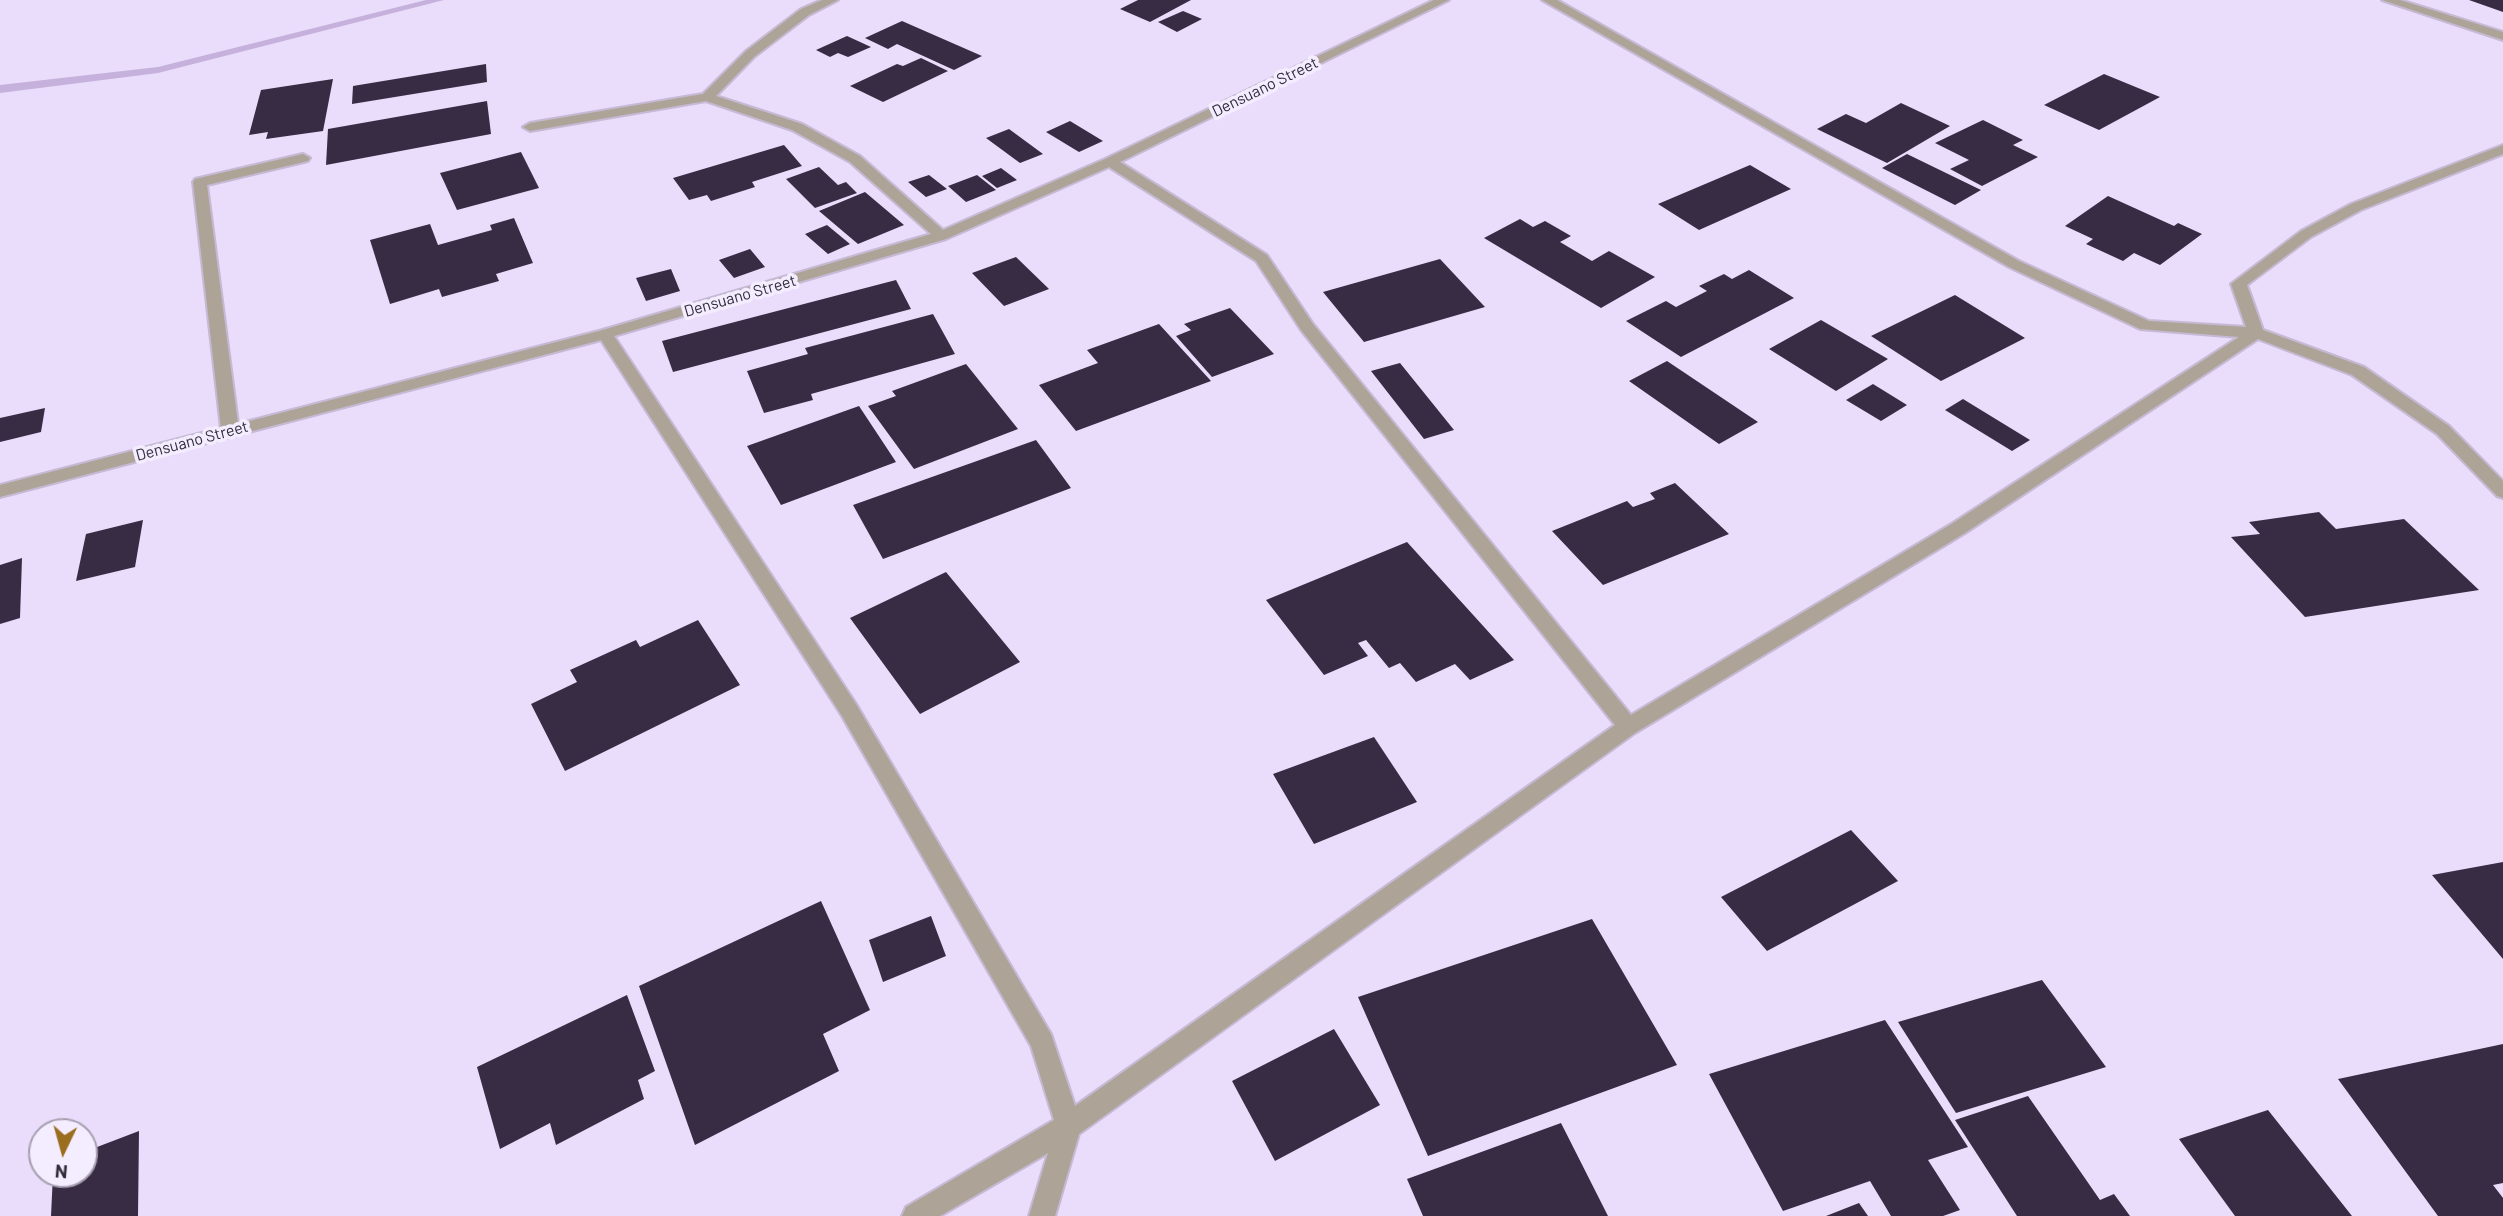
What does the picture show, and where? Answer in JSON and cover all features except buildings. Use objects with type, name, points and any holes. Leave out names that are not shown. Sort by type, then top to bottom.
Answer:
[{"type":"street","points":[[707,97],[750,54],[805,12],[832,0]]},
{"type":"street","name":"Densuano Street","points":[[0,491],[605,334],[941,236],[1110,162],[1443,0]]},
{"type":"street","points":[[1548,0],[2003,258],[2146,326],[2256,333],[2358,371],[2443,430],[2503,492]]},
{"type":"street","points":[[2388,0],[2503,36]]},
{"type":"street","points":[[530,127],[707,97],[797,127],[855,159],[941,236]]},
{"type":"street","points":[[2256,333],[2239,284],[2295,242],[2356,207],[2503,149]]},
{"type":"street","points":[[230,431],[200,182],[303,158]]},
{"type":"street","points":[[1110,162],[1262,258],[1307,327],[1628,727]]},
{"type":"street","points":[[915,1216],[1069,1126],[1628,727],[1959,527],[2256,333]]},
{"type":"street","points":[[605,334],[849,710],[1042,1042],[1069,1126],[1042,1216]]},
{"type":"waterway","points":[[0,89],[158,70],[439,0]]}]
